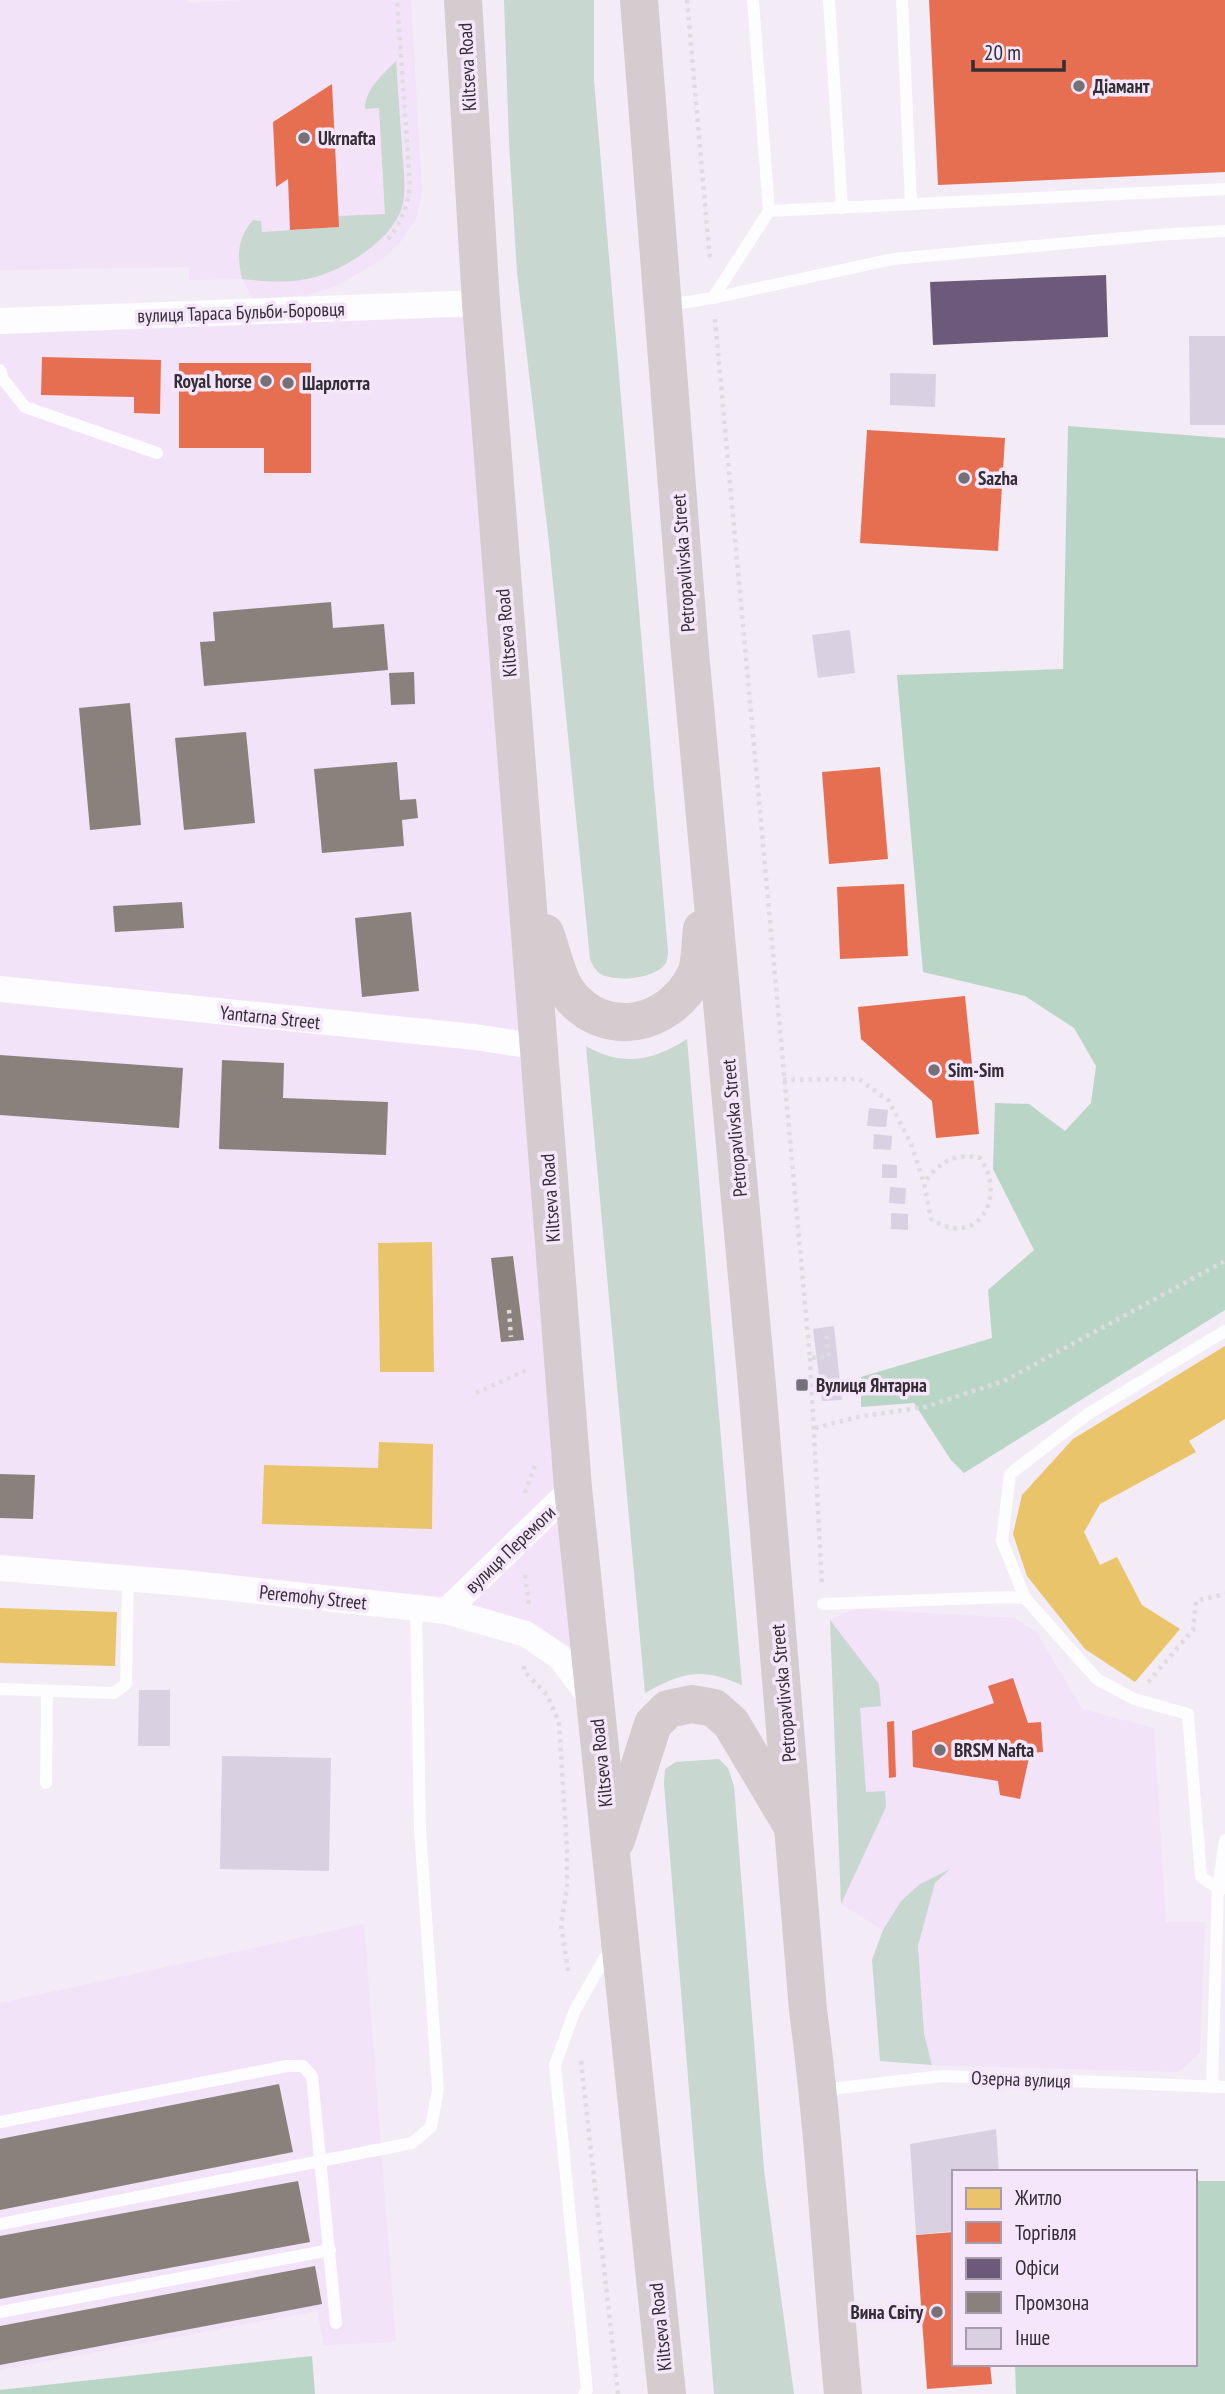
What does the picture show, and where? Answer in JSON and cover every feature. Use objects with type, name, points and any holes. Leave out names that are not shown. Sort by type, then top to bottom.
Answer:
[{"type":"highway","name":"Kiltseva Road","points":[[463,0],[481,303],[573,1488],[667,2394]]},
{"type":"highway","name":"Petropavlivska Street","points":[[639,0],[689,640],[843,2394]]},
{"type":"highway","points":[[528,885],[566,992],[589,1015],[621,1022],[650,1019],[681,999],[697,974],[709,863]]},
{"type":"highway","points":[[611,1853],[653,1724],[668,1709],[692,1703],[714,1709],[731,1723],[795,1830]]},
{"type":"street","name":"вулиця Тараса Бульби-Боровця","points":[[0,321],[481,303]]},
{"type":"street","name":"Yantarna Street","points":[[0,989],[475,1037],[540,1046]]},
{"type":"street","name":"вулиця Перемоги","points":[[446,1611],[573,1488]]},
{"type":"street","name":"Peremohy Street","points":[[0,1568],[128,1578],[446,1611],[526,1634],[560,1657],[595,1703]]},
{"type":"lane","points":[[713,298],[769,211],[753,0]]},
{"type":"lane","points":[[829,0],[842,208]]},
{"type":"lane","points":[[902,0],[911,204]]},
{"type":"lane","points":[[769,211],[1225,190]]},
{"type":"lane","points":[[663,305],[713,298],[893,260],[1157,234],[1225,231]]},
{"type":"lane","points":[[0,370],[3,379],[25,407],[157,453]]},
{"type":"lane","points":[[1221,1888],[1201,1877],[1188,1714],[1134,1699],[1097,1679],[1025,1598],[1002,1541],[1010,1474],[1088,1414],[1225,1331]]},
{"type":"lane","points":[[0,1689],[114,1693],[126,1684],[128,1578]]},
{"type":"lane","points":[[823,1604],[1025,1598]]},
{"type":"lane","points":[[0,2224],[412,2143],[431,2127],[438,2090],[419,1829],[416,1608]]},
{"type":"lane","points":[[46,1783],[47,1691]]},
{"type":"lane","points":[[1219,2086],[1221,1888],[1225,1840]]},
{"type":"lane","points":[[586,2393],[555,2065],[575,2010],[620,1932]]},
{"type":"lane","points":[[0,2122],[287,2066],[303,2066],[312,2076],[336,2323]]},
{"type":"lane","name":"Озерна вулиця","points":[[818,2091],[942,2076],[1219,2086]]},
{"type":"lane","points":[[0,2312],[330,2250]]},
{"type":"path","points":[[388,239],[398,227],[407,208],[410,186],[397,0]]},
{"type":"path","points":[[687,0],[810,1358],[823,1604]]},
{"type":"path","points":[[783,1080],[859,1079],[889,1101],[911,1144],[924,1183],[931,1219],[942,1227],[960,1230],[976,1222],[987,1212],[992,1194],[989,1170],[980,1157],[971,1155],[957,1158],[935,1167],[924,1183]]},
{"type":"path","points":[[814,1428],[857,1417],[925,1407],[1004,1381],[1225,1261]]},
{"type":"path","points":[[509,1310],[511,1337]]},
{"type":"path","points":[[810,1358],[829,1356],[826,1332]]},
{"type":"path","points":[[476,1393],[533,1367]]},
{"type":"path","points":[[1134,1699],[1193,1630],[1196,1601],[1225,1594]]},
{"type":"path","points":[[561,1925],[575,2010],[618,2394]]},
{"type":"shaded area","points":[[0,0],[187,0],[188,3],[245,0],[411,0],[422,191],[417,217],[402,240],[384,258],[339,285],[308,295],[254,299],[242,279],[189,280],[189,267],[0,270]]},
{"type":"shaded area","points":[[504,0],[594,0],[594,80],[668,952],[666,962],[661,968],[634,978],[606,976],[598,972],[590,959],[549,543],[517,272]]},
{"type":"shaded area","points":[[396,61],[404,185],[402,207],[387,233],[361,255],[315,277],[294,281],[242,279],[239,263],[241,241],[253,220],[261,221],[262,232],[338,227],[338,216],[385,214],[379,108],[365,109],[368,94]]},
{"type":"shaded area","points":[[481,303],[595,1703],[560,1657],[446,1611],[0,1568],[0,321]]},
{"type":"shaded area","points":[[687,1039],[742,1685],[715,1676],[692,1674],[670,1680],[645,1693],[586,1046],[612,1057],[637,1059],[662,1052]]},
{"type":"shaded area","points":[[854,1609],[1015,1618],[1037,1633],[1082,1709],[1154,1728],[1166,1922],[1205,1922],[1200,2053],[1178,2072],[932,2065],[924,2034],[918,1946],[935,1883],[947,1871],[920,1884],[901,1900],[883,1930],[841,1904],[830,1620]]},
{"type":"shaded area","points":[[830,1620],[879,1684],[881,1706],[860,1708],[866,1792],[885,1791],[886,1807],[841,1904]]},
{"type":"shaded area","points":[[719,1759],[728,1768],[734,1786],[764,2170],[794,2394],[714,2394],[664,1784],[665,1769],[676,1762]]},
{"type":"shaded area","points":[[950,1869],[935,1883],[918,1946],[924,2034],[932,2065],[880,2061],[872,1960],[883,1930],[901,1901],[920,1884]]},
{"type":"shaded area","points":[[364,1924],[396,2342],[324,2345],[317,2311],[0,2370],[0,2003]]},
{"type":"green space","points":[[1068,426],[1225,438],[1225,1310],[964,1473],[951,1460],[914,1403],[861,1407],[861,1377],[992,1338],[988,1290],[1034,1250],[993,1169],[995,1103],[1029,1104],[1065,1131],[1091,1103],[1096,1066],[1074,1028],[1025,996],[923,972],[897,675],[1063,669]]},
{"type":"green space","points":[[1197,2181],[1225,2181],[1225,2394],[1016,2394],[1015,2366],[1197,2366]]},
{"type":"green space","points":[[312,2356],[315,2394],[0,2394],[0,2390]]},
{"type":"building: Житло","points":[[432,1242],[434,1372],[380,1372],[378,1243]]},
{"type":"building: Житло","points":[[1225,1346],[1225,1419],[1189,1441],[1196,1452],[1100,1504],[1084,1532],[1100,1565],[1117,1557],[1142,1605],[1180,1629],[1135,1682],[1085,1649],[1027,1576],[1013,1534],[1022,1495],[1073,1439]]},
{"type":"building: Житло","points":[[379,1442],[433,1444],[432,1529],[262,1524],[264,1465],[378,1468]]},
{"type":"building: Житло","points":[[0,1608],[117,1612],[115,1666],[0,1663]]},
{"type":"building: Торгівля","name":"Діамант","points":[[929,0],[1225,0],[1225,172],[938,185]]},
{"type":"building: Торгівля","points":[[332,84],[339,227],[290,230],[288,179],[276,187],[273,122]]},
{"type":"building: Торгівля","points":[[42,357],[161,360],[160,414],[134,413],[134,397],[41,395]]},
{"type":"building: Торгівля","points":[[179,363],[311,363],[311,473],[264,473],[264,448],[179,448]]},
{"type":"building: Торгівля","points":[[867,430],[1005,438],[998,551],[860,543]]},
{"type":"building: Торгівля","points":[[880,767],[888,859],[829,864],[822,772]]},
{"type":"building: Торгівля","points":[[904,884],[908,956],[840,959],[837,887]]},
{"type":"building: Торгівля","name":"Sim-Sim","points":[[965,996],[979,1134],[936,1138],[932,1101],[861,1039],[858,1007]]},
{"type":"building: Торгівля","points":[[1013,1678],[1028,1723],[1041,1722],[1043,1752],[1030,1753],[1020,1799],[1000,1795],[998,1781],[913,1767],[912,1731],[994,1703],[988,1686]]},
{"type":"building: Торгівля","points":[[894,1721],[896,1777],[889,1778],[887,1722]]},
{"type":"building: Торгівля","points":[[952,2232],[952,2366],[990,2366],[992,2384],[927,2389],[916,2235]]},
{"type":"building: Офіси","points":[[1106,275],[1108,337],[933,345],[930,282]]},
{"type":"building: Промзона","points":[[331,602],[333,628],[384,624],[388,670],[204,686],[200,642],[215,641],[213,612]]},
{"type":"building: Промзона","points":[[414,672],[415,704],[391,705],[389,673]]},
{"type":"building: Промзона","points":[[130,703],[141,825],[90,830],[79,708]]},
{"type":"building: Промзона","points":[[246,732],[255,823],[184,830],[175,738]]},
{"type":"building: Промзона","points":[[397,762],[400,800],[416,799],[418,818],[402,820],[404,846],[322,853],[314,769]]},
{"type":"building: Промзона","points":[[182,902],[184,928],[115,932],[113,906]]},
{"type":"building: Промзона","points":[[411,912],[419,991],[362,997],[355,918]]},
{"type":"building: Промзона","points":[[0,1055],[183,1068],[179,1128],[0,1115]]},
{"type":"building: Промзона","points":[[222,1060],[284,1063],[283,1098],[388,1102],[386,1155],[219,1149]]},
{"type":"building: Промзона","points":[[513,1256],[524,1340],[501,1342],[491,1258]]},
{"type":"building: Промзона","points":[[0,1474],[35,1475],[33,1519],[0,1518]]},
{"type":"building: Промзона","points":[[279,2084],[293,2152],[0,2210],[0,2139]]},
{"type":"building: Промзона","points":[[298,2181],[310,2242],[0,2299],[0,2236]]},
{"type":"building: Промзона","points":[[315,2266],[322,2304],[0,2365],[0,2326]]},
{"type":"building: Інше","points":[[1189,336],[1225,336],[1225,425],[1190,425]]},
{"type":"building: Інше","points":[[890,373],[936,374],[935,407],[890,405]]},
{"type":"building: Інше","points":[[850,630],[855,673],[818,678],[812,635]]},
{"type":"building: Інше","points":[[869,1108],[888,1110],[886,1127],[867,1126]]},
{"type":"building: Інше","points":[[874,1134],[892,1136],[891,1150],[873,1149]]},
{"type":"building: Інше","points":[[882,1164],[897,1165],[897,1178],[882,1178]]},
{"type":"building: Інше","points":[[890,1187],[906,1188],[905,1204],[889,1203]]},
{"type":"building: Інше","points":[[891,1213],[908,1214],[908,1230],[891,1229]]},
{"type":"building: Інше","points":[[834,1326],[842,1400],[822,1401],[813,1329]]},
{"type":"building: Інше","points":[[139,1690],[170,1690],[170,1746],[138,1746]]},
{"type":"building: Інше","points":[[222,1756],[331,1758],[329,1871],[220,1869]]},
{"type":"building: Інше","points":[[996,2129],[999,2170],[952,2170],[952,2231],[916,2235],[910,2144]]},
{"type":"place","name":"Діамант","points":[[1079,86]]},
{"type":"place","name":"Ukrnafta","points":[[304,138]]},
{"type":"place","name":"Royal horse","points":[[266,381]]},
{"type":"place","name":"Шарлотта","points":[[288,383]]},
{"type":"place","name":"Sazha","points":[[964,478]]},
{"type":"place","name":"Sim-Sim","points":[[934,1070]]},
{"type":"place","name":"Вулиця Янтарна","points":[[802,1385]]},
{"type":"place","name":"BRSM Nafta","points":[[940,1750]]},
{"type":"place","name":"Вина Світу","points":[[937,2312]]}]
